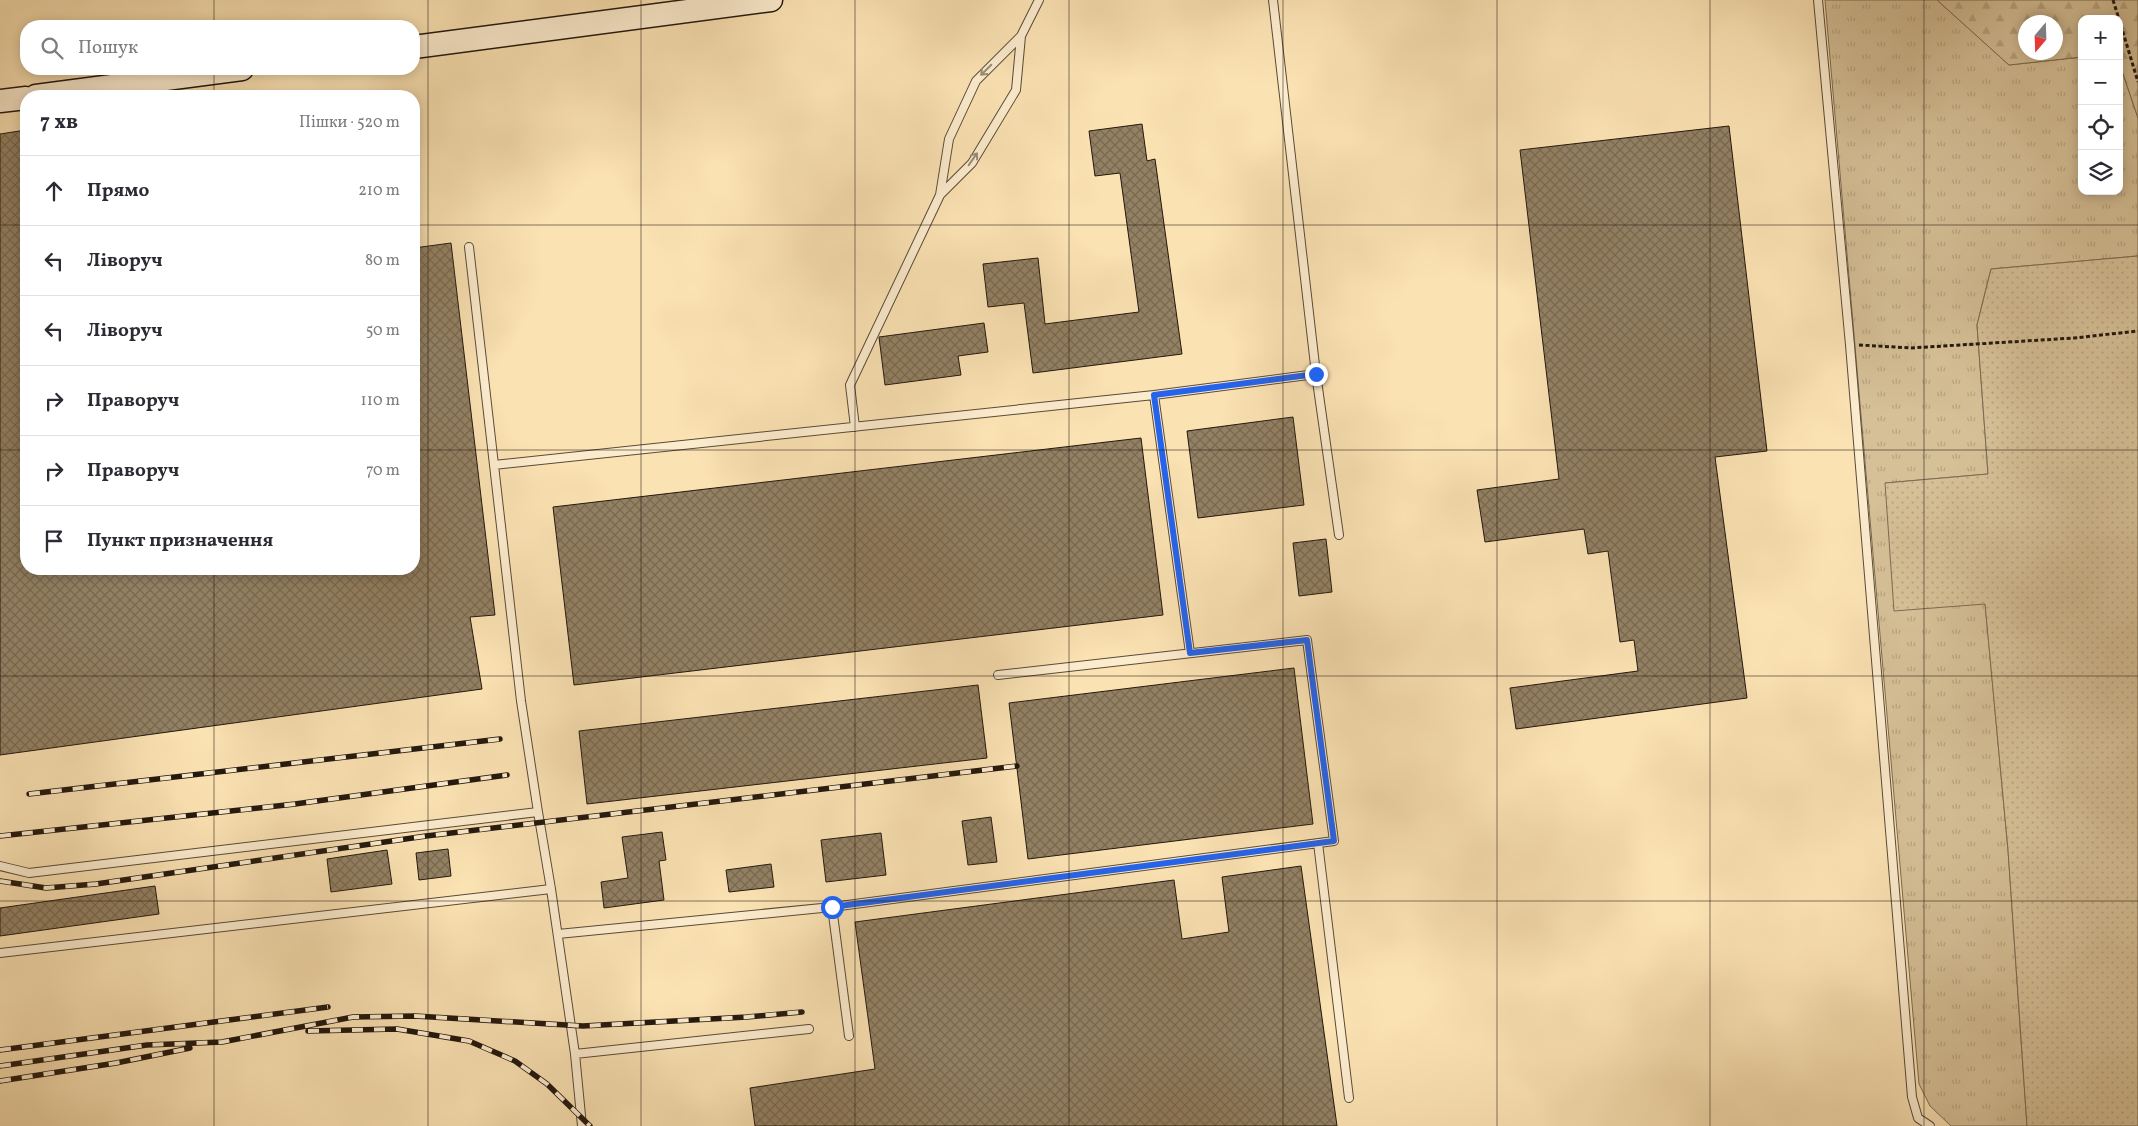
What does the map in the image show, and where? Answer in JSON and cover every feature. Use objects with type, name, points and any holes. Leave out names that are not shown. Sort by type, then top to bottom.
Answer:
[{"type":"street","points":[[420,46],[771,0]]},
{"type":"street","points":[[82,90],[196,75]]},
{"type":"street","points":[[0,101],[20,99]]},
{"type":"lane","points":[[855,427],[850,385],[940,195],[949,139],[976,81],[1021,36],[1038,0]]},
{"type":"lane","points":[[1273,0],[1316,374],[1339,535]]},
{"type":"lane","points":[[1818,0],[1850,345],[1912,1097],[1918,1122],[1930,1126]]},
{"type":"lane","points":[[940,195],[972,163],[1016,90],[1021,36]]},
{"type":"lane","points":[[470,247],[521,701],[558,934],[575,1054],[582,1126]]},
{"type":"lane","points":[[494,465],[1154,395],[1316,374]]},
{"type":"lane","points":[[1154,395],[1190,653]]},
{"type":"lane","points":[[558,934],[832,907],[1334,841],[1307,640],[998,676]]},
{"type":"lane","points":[[0,866],[29,873],[538,812]]},
{"type":"lane","points":[[1318,843],[1349,1098]]},
{"type":"lane","points":[[0,954],[551,889]]},
{"type":"lane","points":[[832,907],[849,1036]]},
{"type":"lane","points":[[575,1054],[809,1029]]},
{"type":"path","points":[[2114,0],[2118,15]]},
{"type":"path","points":[[2123,32],[2138,82]]},
{"type":"path","points":[[1850,345],[1911,348],[2074,338],[2138,331]]},
{"type":"green space","points":[[1825,0],[1937,0],[2009,65],[2078,57],[2078,195],[2123,195],[2123,74],[2138,118],[2138,256],[1991,269],[1977,325],[1988,474],[1885,483],[1985,603],[2008,850],[2027,1126],[1951,1126],[1930,1106],[1919,1084]]},
{"type":"green space","points":[[1937,0],[2138,0],[2138,118],[2123,74],[2123,15],[2078,15],[2078,57],[2063,59],[2063,15],[2018,15],[2018,60],[2055,60],[2009,65]]},
{"type":"green space","points":[[2138,256],[2138,1126],[2027,1126],[2008,850],[1985,604],[1894,611],[1885,483],[1988,474],[1977,325],[1991,269]]},
{"type":"building","points":[[1142,124],[1147,161],[1155,159],[1182,354],[1033,373],[1024,303],[988,307],[983,264],[1038,258],[1045,324],[1139,312],[1120,173],[1095,176],[1089,131]]},
{"type":"building","points":[[1729,126],[1767,451],[1715,457],[1747,698],[1516,729],[1510,688],[1638,671],[1634,640],[1620,642],[1608,551],[1588,554],[1584,529],[1485,542],[1477,490],[1559,479],[1520,150]]},
{"type":"building","points":[[20,131],[20,575],[420,575],[420,247],[451,243],[495,615],[470,617],[482,689],[0,755],[0,134]]},
{"type":"building","points":[[984,323],[988,352],[958,356],[961,375],[885,385],[879,337]]},
{"type":"building","points":[[1293,417],[1304,505],[1198,518],[1187,431]]},
{"type":"building","points":[[1141,438],[1163,615],[574,685],[553,507]]},
{"type":"building","points":[[1326,539],[1332,592],[1299,596],[1293,543]]},
{"type":"building","points":[[1294,668],[1313,824],[1028,859],[1009,703]]},
{"type":"building","points":[[978,685],[987,758],[587,804],[579,731]]},
{"type":"building","points":[[991,817],[997,862],[968,865],[962,821]]},
{"type":"building","points":[[662,832],[666,860],[659,861],[664,900],[604,908],[601,882],[628,878],[622,837]]},
{"type":"building","points":[[881,833],[886,875],[826,882],[821,840]]},
{"type":"building","points":[[448,849],[451,876],[419,880],[416,853]]},
{"type":"building","points":[[387,850],[392,884],[331,892],[327,859]]},
{"type":"building","points":[[771,864],[774,887],[729,892],[726,870]]},
{"type":"building","points":[[1301,866],[1337,1126],[755,1126],[750,1088],[875,1069],[855,922],[1174,880],[1182,939],[1229,932],[1222,877]]},
{"type":"building","points":[[155,886],[159,914],[0,936],[0,908]]},
{"type":"railway","points":[[29,794],[500,739]]},
{"type":"railway","points":[[0,881],[46,888],[96,884],[426,836],[1017,766]]},
{"type":"railway","points":[[0,836],[295,804],[507,775]]},
{"type":"railway","points":[[0,1050],[328,1007]]},
{"type":"railway","points":[[0,1066],[147,1045],[222,1042],[353,1017],[415,1016],[583,1026],[802,1012]]},
{"type":"railway","points":[[308,1031],[397,1029],[469,1041],[515,1061],[547,1084],[590,1126]]},
{"type":"railway","points":[[0,1081],[116,1063],[190,1048]]},
{"type":"route","points":[[832,907],[1334,841],[1307,640],[1190,653],[1154,395],[1316,374]]}]
